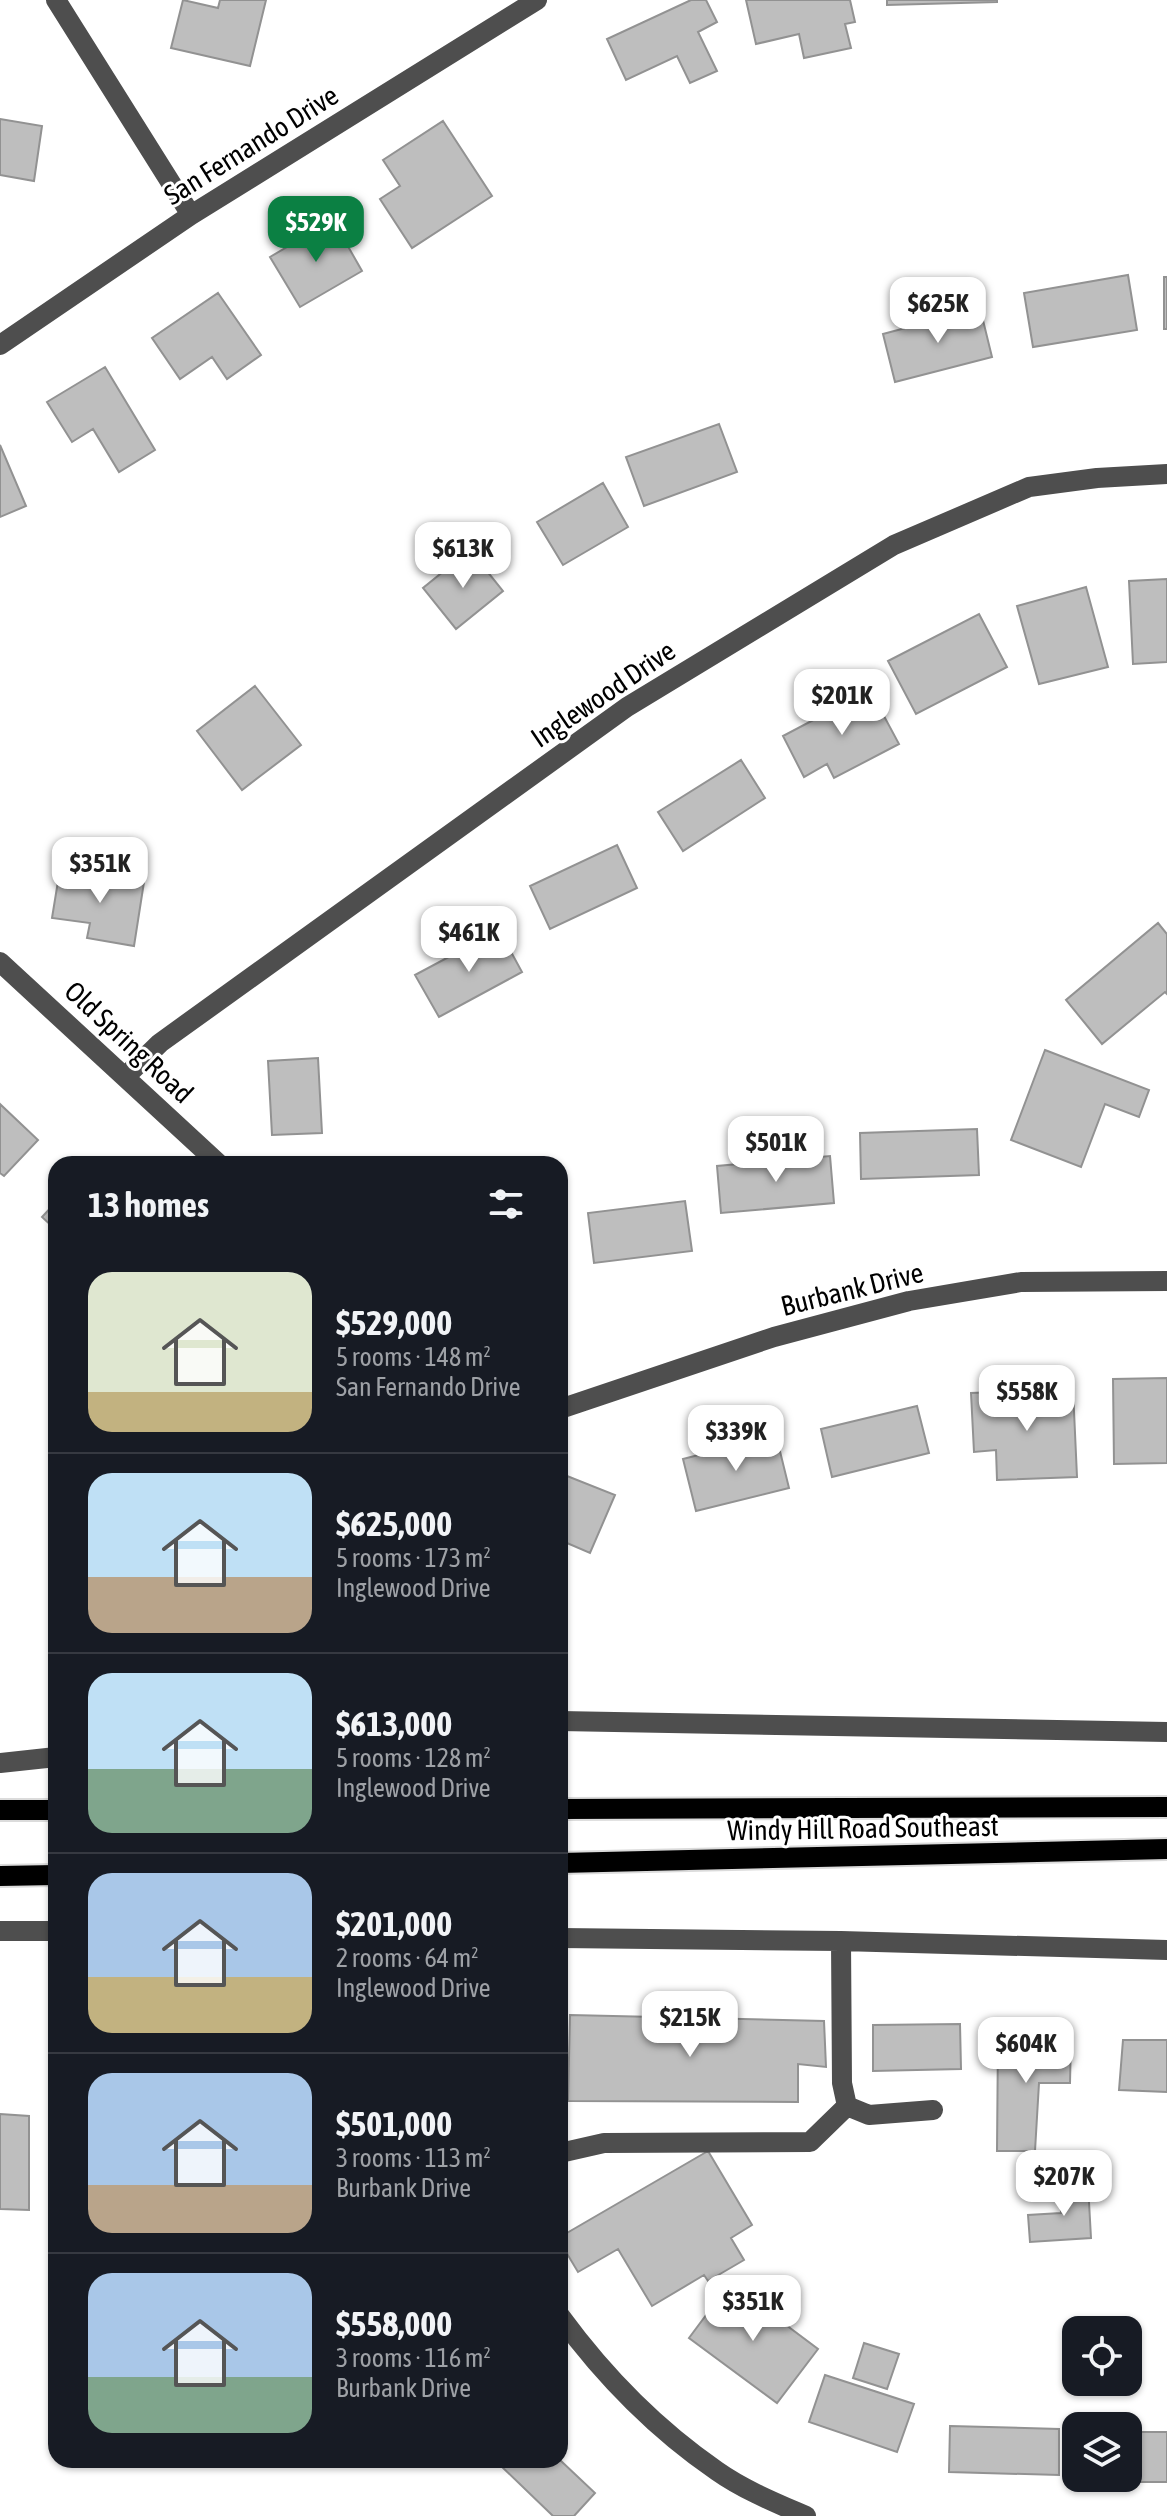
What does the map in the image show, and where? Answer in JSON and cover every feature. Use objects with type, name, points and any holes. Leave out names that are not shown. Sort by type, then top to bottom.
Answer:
[{"type":"main road","name":"Windy Hill Road Southeast","points":[[568,1809],[1167,1807]]},
{"type":"main road","points":[[0,1810],[48,1810]]},
{"type":"main road","name":"Windy Hill Road Southeast","points":[[568,1863],[1167,1849]]},
{"type":"main road","points":[[0,1876],[48,1875]]},
{"type":"street","points":[[56,0],[191,215]]},
{"type":"street","name":"San Fernando Drive","points":[[0,345],[191,215],[537,0]]},
{"type":"street","name":"Inglewood Drive","points":[[126,1076],[160,1043],[627,707],[894,545],[1029,487],[1097,478],[1167,474]]},
{"type":"street","name":"Old Spring Road","points":[[0,962],[211,1156]]},
{"type":"street","name":"Burbank Drive","points":[[568,1406],[774,1337],[909,1301],[1021,1282],[1167,1281]]},
{"type":"street","points":[[568,1721],[1167,1732]]},
{"type":"street","points":[[0,1763],[48,1758]]},
{"type":"street","points":[[0,1931],[48,1931]]},
{"type":"street","points":[[568,1938],[841,1941],[1167,1950]]},
{"type":"street","points":[[841,1941],[842,2083],[847,2106]]},
{"type":"street","points":[[847,2106],[869,2115],[933,2110]]},
{"type":"street","points":[[568,2151],[604,2143],[810,2142],[847,2106]]},
{"type":"street","points":[[568,2326],[614,2384],[664,2430],[719,2473],[806,2516]]},
{"type":"building","points":[[183,0],[218,8],[220,0],[266,0],[250,66],[171,48]]},
{"type":"building","points":[[691,0],[706,0],[717,22],[698,32],[717,71],[690,83],[677,56],[626,80],[607,39]]},
{"type":"building","points":[[746,0],[850,0],[855,22],[845,24],[851,48],[804,58],[799,34],[756,44]]},
{"type":"building","points":[[887,0],[997,0],[997,2],[887,5]]},
{"type":"building","points":[[0,119],[42,126],[34,181],[0,175]]},
{"type":"building","points":[[443,121],[492,196],[412,248],[380,199],[400,186],[383,160]]},
{"type":"building","points":[[333,220],[362,271],[300,307],[270,257]]},
{"type":"building","points":[[1128,275],[1137,330],[1033,347],[1024,293]]},
{"type":"building","points":[[1164,277],[1167,277],[1167,329],[1164,329]]},
{"type":"building","points":[[218,293],[261,355],[227,379],[212,357],[180,379],[152,338]]},
{"type":"building","points":[[980,308],[992,357],[895,382],[883,334]]},
{"type":"building","points":[[105,367],[155,450],[119,472],[93,429],[72,442],[47,402]]},
{"type":"building","points":[[719,424],[737,472],[644,506],[626,457]]},
{"type":"building","points":[[0,445],[26,506],[0,517]]},
{"type":"building","points":[[603,483],[628,527],[563,565],[537,522]]},
{"type":"building","points":[[470,550],[503,591],[456,629],[423,588]]},
{"type":"building","points":[[1167,579],[1167,662],[1133,664],[1129,581]]},
{"type":"building","points":[[1086,587],[1108,667],[1039,684],[1017,606]]},
{"type":"building","points":[[979,614],[1007,667],[916,714],[888,661]]},
{"type":"building","points":[[255,686],[301,745],[242,790],[197,731]]},
{"type":"building","points":[[870,690],[899,744],[834,778],[827,764],[804,777],[783,736]]},
{"type":"building","points":[[741,760],[765,798],[683,851],[658,812]]},
{"type":"building","points":[[617,845],[637,888],[550,929],[530,886]]},
{"type":"building","points":[[60,869],[144,882],[134,946],[87,938],[90,923],[52,918]]},
{"type":"building","points":[[1158,923],[1167,934],[1167,994],[1165,992],[1102,1044],[1066,1000]]},
{"type":"building","points":[[499,930],[522,972],[439,1017],[415,975]]},
{"type":"building","points":[[1045,1050],[1149,1090],[1139,1117],[1105,1104],[1081,1167],[1011,1140]]},
{"type":"building","points":[[318,1058],[322,1133],[272,1135],[268,1061]]},
{"type":"building","points":[[0,1104],[38,1140],[4,1176],[0,1173]]},
{"type":"building","points":[[977,1129],[979,1175],[861,1179],[860,1133]]},
{"type":"building","points":[[830,1156],[834,1203],[721,1213],[717,1166]]},
{"type":"building","points":[[685,1201],[692,1251],[594,1263],[588,1213]]},
{"type":"building","points":[[1167,1378],[1167,1463],[1114,1464],[1113,1379]]},
{"type":"building","points":[[1073,1389],[1077,1477],[997,1480],[996,1450],[974,1452],[971,1393]]},
{"type":"building","points":[[917,1406],[929,1453],[832,1477],[821,1429]]},
{"type":"building","points":[[776,1435],[789,1488],[696,1511],[683,1459]]},
{"type":"building","points":[[568,1476],[615,1495],[590,1553],[568,1543]]},
{"type":"building","points":[[570,2015],[824,2021],[826,2067],[798,2064],[798,2102],[568,2101]]},
{"type":"building","points":[[960,2024],[961,2069],[873,2071],[873,2025]]},
{"type":"building","points":[[998,2036],[1071,2038],[1070,2083],[1039,2083],[1035,2151],[997,2151]]},
{"type":"building","points":[[1123,2040],[1167,2040],[1167,2092],[1119,2090]]},
{"type":"building","points":[[0,2114],[29,2116],[29,2210],[0,2209]]},
{"type":"building","points":[[708,2151],[752,2225],[731,2238],[744,2260],[708,2281],[704,2275],[652,2306],[618,2249],[578,2272],[568,2255],[568,2232]]},
{"type":"building","points":[[1088,2184],[1091,2238],[1030,2242],[1028,2215],[1061,2213],[1060,2186]]},
{"type":"building","points":[[730,2283],[818,2349],[777,2403],[689,2338]]},
{"type":"building","points":[[864,2343],[899,2354],[887,2389],[853,2378]]},
{"type":"building","points":[[825,2375],[914,2404],[897,2452],[809,2422]]},
{"type":"building","points":[[950,2426],[1059,2429],[1059,2475],[949,2472]]},
{"type":"building","points":[[1142,2432],[1167,2432],[1167,2482],[1142,2482]]},
{"type":"building","points":[[503,2468],[568,2468],[595,2493],[574,2516],[553,2516]]}]
